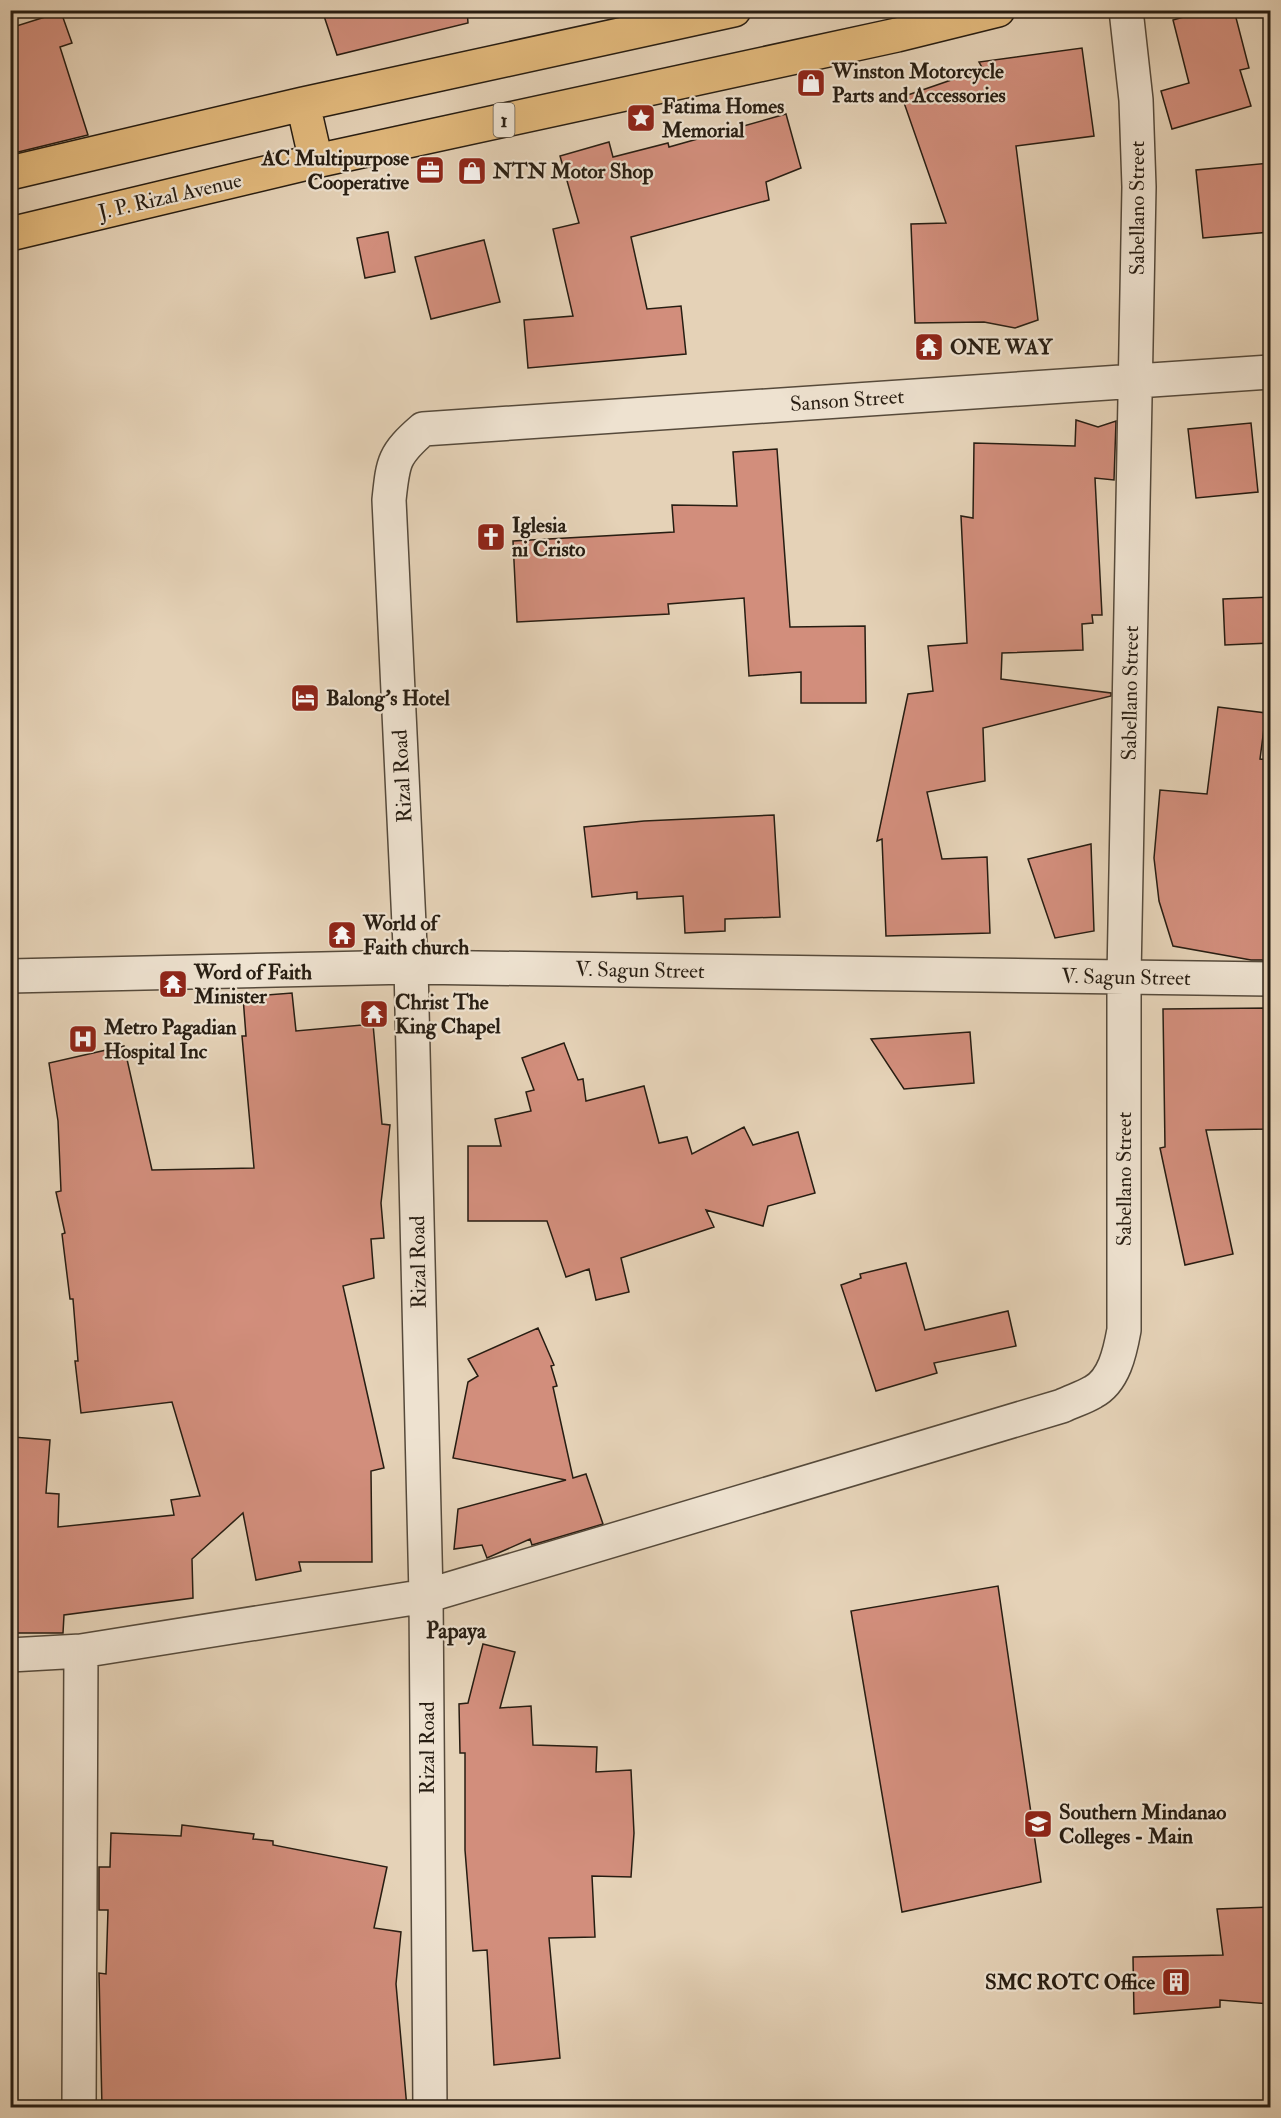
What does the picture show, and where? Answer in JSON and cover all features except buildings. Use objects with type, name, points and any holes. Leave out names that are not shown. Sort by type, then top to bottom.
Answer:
[{"type":"main road","points":[[10,173],[303,104],[734,10]]},
{"type":"main road","name":"J. P. Rizal Avenue","points":[[10,234],[316,161],[897,35],[998,10]]},
{"type":"main road","points":[[303,104],[316,161]]},
{"type":"street","name":"Sabellano Street","points":[[426,1596],[1062,1406],[1095,1391],[1110,1374],[1119,1355],[1124,1330],[1124,977],[1138,187],[1136,100],[1126,10]]},
{"type":"street","name":"Sanson Street","points":[[423,429],[1270,372]]},
{"type":"street","name":"Rizal Road","points":[[423,429],[403,447],[392,468],[389,500],[411,967],[426,1596],[430,2108]]},
{"type":"street","name":"V. Sagun Street","points":[[10,976],[411,967],[1270,979]]},
{"type":"street","points":[[10,1655],[81,1651],[426,1596]]},
{"type":"street","points":[[80,2108],[81,1651]]},
{"type":"place","name":"Winston Motorcycle Parts and Accessories","points":[[811,83]]},
{"type":"place","name":"Fatima Homes Memorial","points":[[641,118]]},
{"type":"place","name":"AC Multipurpose Cooperative","points":[[430,170]]},
{"type":"place","name":"NTN Motor Shop","points":[[472,171]]},
{"type":"place","name":"ONE WAY","points":[[929,347]]},
{"type":"place","name":"Iglesia ni Cristo","points":[[491,537]]},
{"type":"place","name":"Balong's Hotel","points":[[305,698]]},
{"type":"place","name":"World of Faith church","points":[[342,935]]},
{"type":"place","name":"Word of Faith Minister","points":[[173,984]]},
{"type":"place","name":"Christ The King Chapel","points":[[374,1014]]},
{"type":"place","name":"Metro Pagadian Hospital Inc","points":[[83,1039]]},
{"type":"place","name":"Southern Mindanao Colleges - Main","points":[[1038,1824]]},
{"type":"place","name":"SMC ROTC Office","points":[[1176,1982]]},
{"type":"district","name":"Papaya","points":[[456,1630]]}]
